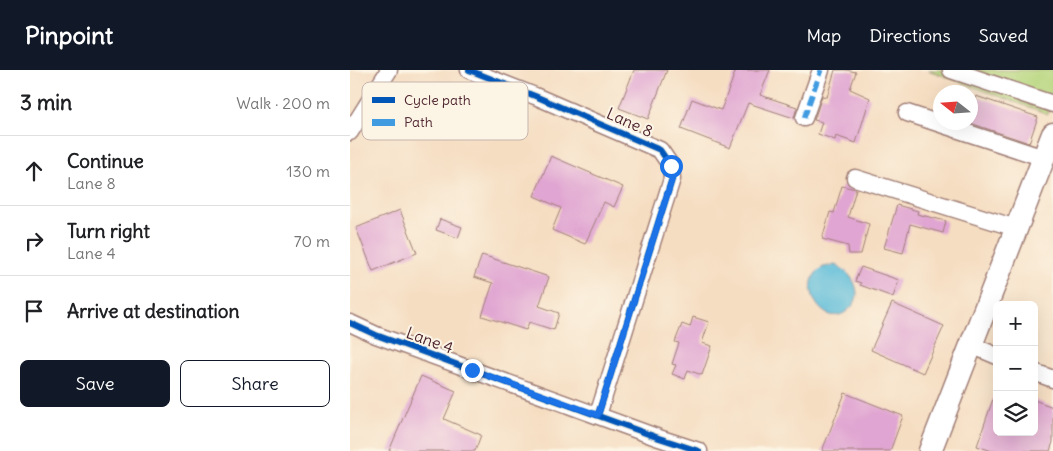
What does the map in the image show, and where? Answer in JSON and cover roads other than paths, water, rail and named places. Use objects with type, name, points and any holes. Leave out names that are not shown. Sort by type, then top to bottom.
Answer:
[{"type":"main road","points":[[930,451],[1053,134]]},
{"type":"street","points":[[381,82],[389,70]]},
{"type":"street","name":"Lane 8","points":[[469,70],[499,82]]},
{"type":"street","points":[[804,118],[821,70]]},
{"type":"street","points":[[951,70],[1053,104]]},
{"type":"street","name":"Lane 8","points":[[528,93],[660,150],[671,166],[672,179],[598,415]]},
{"type":"street","points":[[350,132],[362,113]]},
{"type":"street","points":[[907,113],[1044,158]]},
{"type":"street","points":[[855,178],[1016,228]]},
{"type":"street","name":"Lane 4","points":[[350,323],[376,335],[699,451]]},
{"type":"street","points":[[971,345],[993,354]]},
{"type":"street","points":[[1038,374],[1053,380]]},
{"type":"water","points":[[835,265],[846,271],[850,276],[854,282],[857,294],[853,305],[843,314],[833,315],[824,312],[817,304],[812,294],[812,284],[815,274],[824,267]]}]
